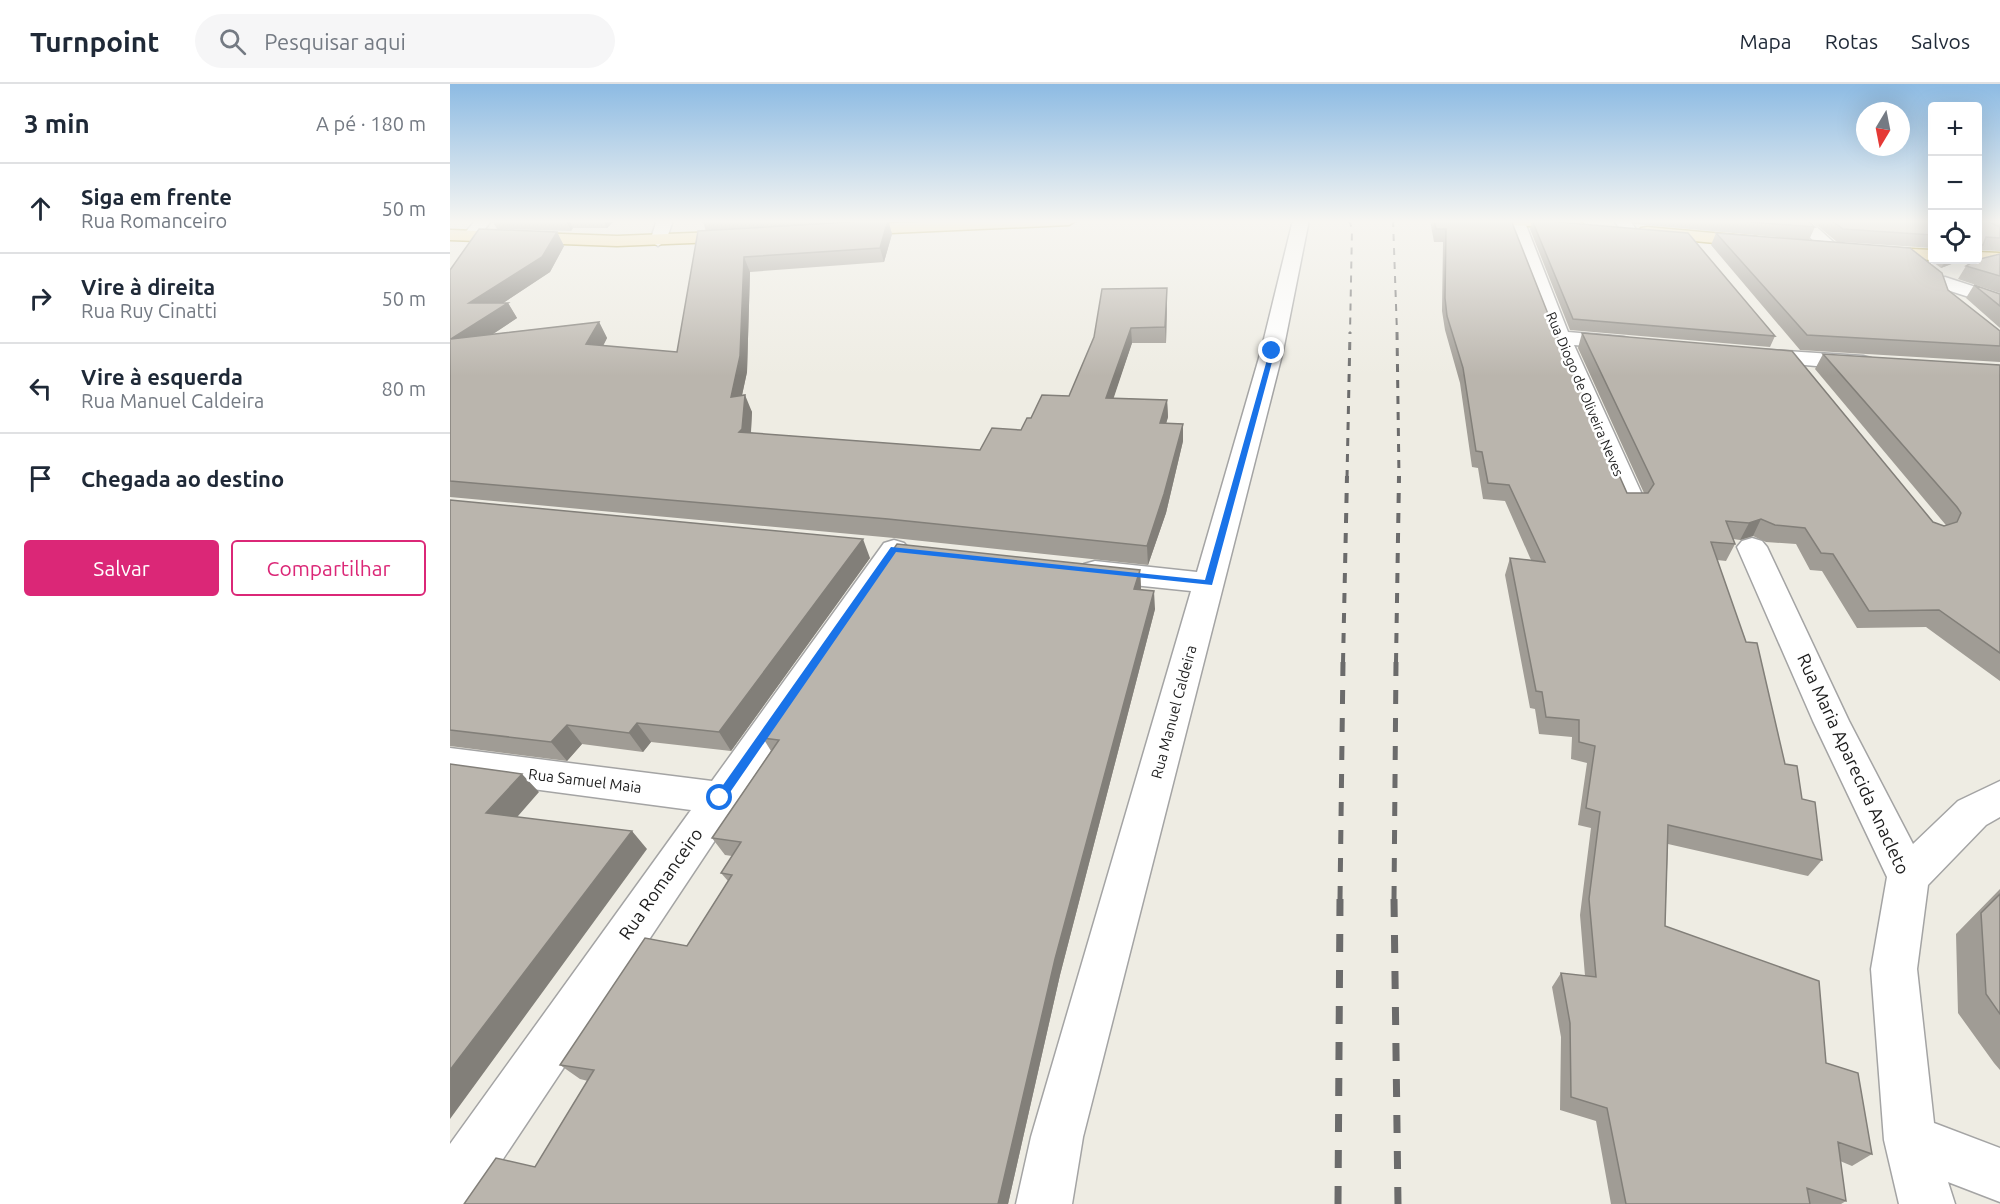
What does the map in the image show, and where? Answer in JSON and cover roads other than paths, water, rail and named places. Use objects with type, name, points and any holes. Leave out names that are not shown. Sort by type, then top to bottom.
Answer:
[{"type":"street","name":"Rua Manuel Caldeira","points":[[1044,1204],[1058,1137],[1272,351],[1289,272]]},
{"type":"street","name":"Rua Diogo de Oliveira Neves","points":[[1535,272],[1560,338],[1631,501]]},
{"type":"street","points":[[1942,272],[2000,301]]},
{"type":"street","points":[[1950,275],[1956,272]]},
{"type":"street","points":[[1950,275],[1948,298],[1957,305]]},
{"type":"street","points":[[1771,333],[1808,377]]},
{"type":"street","points":[[1560,338],[1641,345]]},
{"type":"street","points":[[1735,353],[1885,364]]},
{"type":"street","name":"Rua Maria Aparecida Anacleto","points":[[1752,547],[1831,721],[1908,877],[1894,969],[1910,1140],[1927,1204]]},
{"type":"street","name":"Rua Romanceiro","points":[[450,1190],[890,549]]},
{"type":"street","points":[[1066,568],[1209,583]]},
{"type":"street","name":"Rua Samuel Maia","points":[[450,763],[720,798]]},
{"type":"street","points":[[1908,877],[1972,813],[2000,797]]},
{"type":"street","points":[[1910,1140],[2000,1175]]},
{"type":"railway","points":[[1350,333],[1351,272]]},
{"type":"railway","points":[[1395,272],[1397,333]]},
{"type":"railway","points":[[1347,478],[1350,332]]},
{"type":"railway","points":[[1397,332],[1399,477]]},
{"type":"railway","points":[[1343,663],[1347,476]]},
{"type":"railway","points":[[1396,663],[1399,477]]},
{"type":"railway","points":[[1340,900],[1343,662]]},
{"type":"railway","points":[[1394,899],[1396,662]]},
{"type":"railway","points":[[1338,1204],[1340,899]]},
{"type":"railway","points":[[1394,899],[1398,1204]]}]
